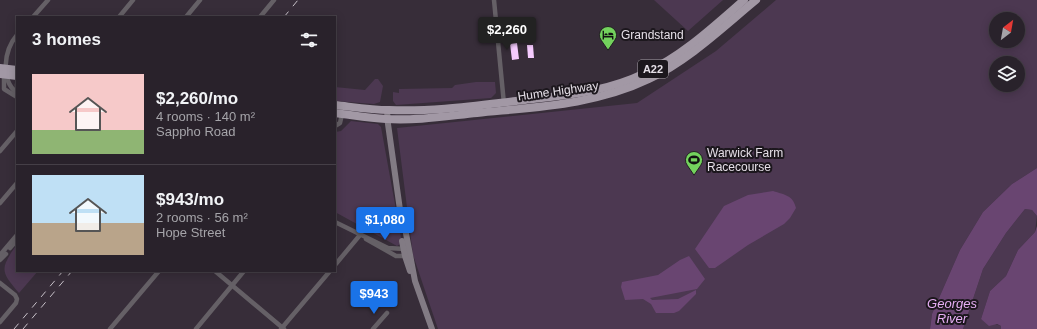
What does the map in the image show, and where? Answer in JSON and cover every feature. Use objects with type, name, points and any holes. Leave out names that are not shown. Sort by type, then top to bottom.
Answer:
[{"type":"highway","name":"Hume Highway","points":[[709,35],[744,0]]},
{"type":"highway","name":"Hume Highway","points":[[338,113],[388,120],[426,118],[574,95],[622,83],[663,64],[709,35],[756,0]]},
{"type":"highway","points":[[4,72],[16,70]]},
{"type":"highway","points":[[4,72],[16,76]]},
{"type":"highway","name":"Hume Highway","points":[[336,105],[387,110],[504,107]]},
{"type":"main road","points":[[387,110],[401,217],[404,222],[406,252],[432,329]]},
{"type":"street","points":[[34,16],[48,0]]},
{"type":"street","points":[[120,16],[133,0]]},
{"type":"street","points":[[187,16],[200,0]]},
{"type":"street","points":[[261,16],[274,0]]},
{"type":"street","points":[[494,0],[504,107]]},
{"type":"street","points":[[16,38],[7,50],[4,72],[4,89],[16,97]]},
{"type":"street","points":[[4,72],[10,87],[16,91]]},
{"type":"street","points":[[336,125],[340,123],[338,113]]},
{"type":"street","points":[[1,148],[16,132]]},
{"type":"street","points":[[0,203],[16,184]]},
{"type":"street","points":[[336,223],[396,256],[406,252]]},
{"type":"street","points":[[336,264],[360,235]]},
{"type":"street","points":[[0,255],[16,236]]},
{"type":"street","points":[[0,260],[16,241]]},
{"type":"street","points":[[110,329],[158,272]]},
{"type":"street","points":[[216,272],[283,328],[329,272]]},
{"type":"street","points":[[196,329],[243,272]]},
{"type":"street","points":[[0,322],[16,303],[17,299],[15,295],[1,282]]},
{"type":"street","points":[[373,329],[387,313]]},
{"type":"shaded area","points":[[654,0],[723,0],[688,31]]},
{"type":"shaded area","name":"Warwick Farm Racecourse","points":[[776,0],[1037,0],[1037,168],[1012,184],[983,212],[960,250],[932,314],[930,329],[438,329],[413,255],[397,128],[637,103],[716,51]]},
{"type":"shaded area","points":[[375,79],[378,79],[383,86],[380,102],[374,104],[336,101],[336,87],[365,90]]},
{"type":"shaded area","points":[[476,82],[495,82],[496,93],[491,98],[396,105],[393,101],[393,92],[399,93],[399,89],[452,88],[455,85]]},
{"type":"shaded area","points":[[351,121],[378,124],[381,127],[402,243],[397,246],[336,213],[336,132],[341,131]]},
{"type":"shaded area","points":[[1025,209],[1032,210],[1037,216],[1035,232],[1018,250],[1006,276],[990,291],[981,319],[1001,326],[1001,329],[963,329],[983,269],[1006,233]]},
{"type":"shaded area","points":[[16,246],[16,272],[37,272],[19,293],[8,280],[4,270],[7,259]]},
{"type":"water","name":"Georges River","points":[[1037,168],[1037,216],[1032,210],[1025,209],[1006,233],[983,269],[963,329],[930,329],[932,314],[960,250],[983,212],[1012,184]]},
{"type":"water","points":[[773,191],[788,196],[793,200],[796,208],[790,218],[784,224],[748,245],[715,268],[709,268],[695,249],[724,206],[748,195]]},
{"type":"water","points":[[1037,226],[1037,329],[1001,329],[1001,326],[997,324],[989,326],[981,319],[990,291],[1006,276],[1018,250],[1035,232]]},
{"type":"water","points":[[689,256],[705,279],[697,289],[650,298],[652,300],[678,299],[696,290],[696,294],[679,311],[674,313],[656,313],[651,304],[643,299],[625,300],[621,287],[622,282],[658,275],[680,260]]},
{"type":"building","points":[[517,43],[519,59],[512,60],[510,44]]},
{"type":"building","points":[[527,45],[533,45],[534,58],[528,58]]},
{"type":"railway","points":[[285,16],[298,0]]},
{"type":"railway","points":[[14,329],[62,272]]},
{"type":"railway","points":[[23,329],[71,272]]},
{"type":"place","name":"Grandstand","points":[[608,50]]},
{"type":"place","name":"Warwick Farm Racecourse","points":[[694,175]]}]
